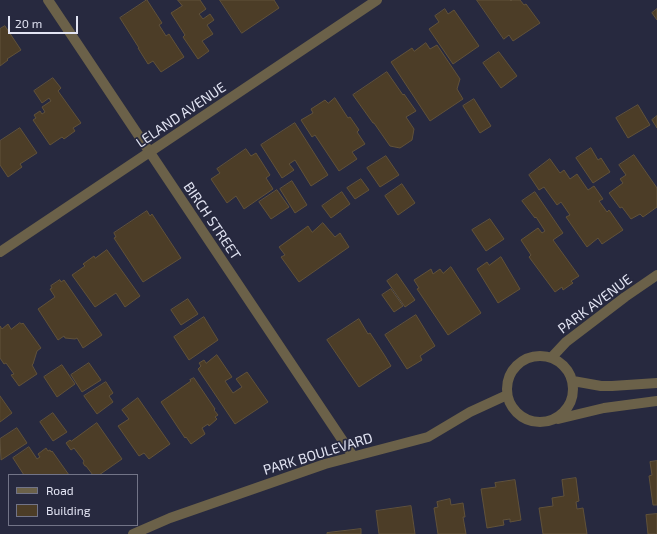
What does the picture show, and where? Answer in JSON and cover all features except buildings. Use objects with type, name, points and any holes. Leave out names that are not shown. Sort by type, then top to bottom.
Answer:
[{"type":"street","name":"BIRCH STREET","points":[[48,0],[353,456]]},
{"type":"street","name":"LELAND AVENUE","points":[[0,252],[377,0]]},
{"type":"street","name":"PARK AVENUE","points":[[552,357],[566,342],[624,297],[657,275]]},
{"type":"street","points":[[556,419],[565,412],[571,403],[574,392],[573,381],[568,371],[561,363],[552,357],[531,357],[522,361],[515,367],[509,376],[507,396],[517,413],[526,419],[536,422],[546,422],[604,408],[657,401]]},
{"type":"street","points":[[573,381],[601,386],[657,383]]},
{"type":"street","name":"PARK BOULEVARD","points":[[133,534],[170,518],[325,464],[428,437],[470,412],[507,396]]}]
